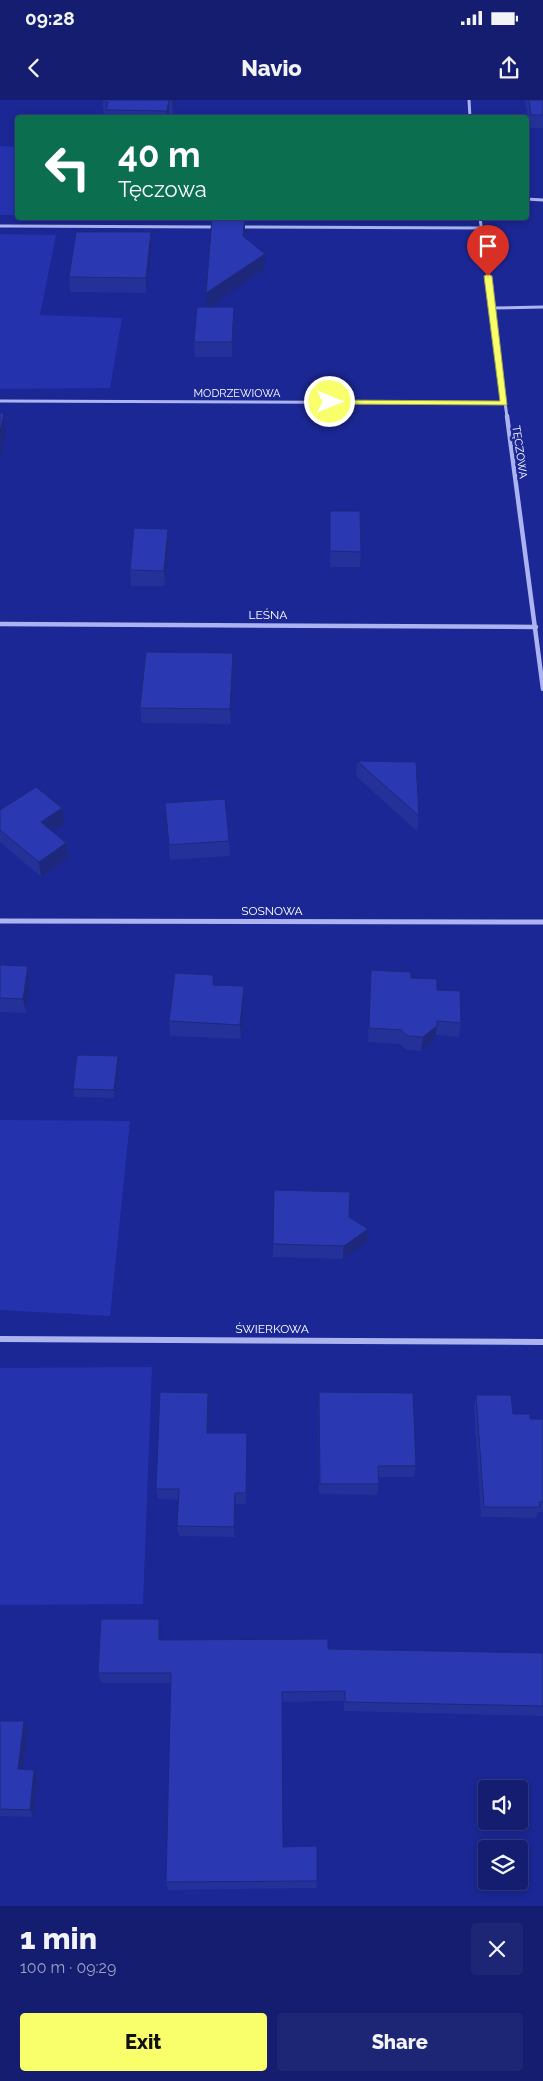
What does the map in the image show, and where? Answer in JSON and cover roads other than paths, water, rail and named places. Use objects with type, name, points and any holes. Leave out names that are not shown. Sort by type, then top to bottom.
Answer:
[{"type":"street","points":[[469,100],[470,115]]},
{"type":"street","points":[[529,199],[543,200]]},
{"type":"street","name":"TĘCZOWA","points":[[480,220],[543,689]]},
{"type":"street","points":[[0,226],[226,227]]},
{"type":"street","points":[[236,227],[481,228]]},
{"type":"street","points":[[492,308],[543,307]]},
{"type":"street","name":"MODRZEWIOWA","points":[[0,401],[504,403]]},
{"type":"street","name":"LEŚNA","points":[[0,624],[536,627]]},
{"type":"street","name":"SOSNOWA","points":[[0,921],[543,922]]},
{"type":"street","name":"ŚWIERKOWA","points":[[0,1338],[543,1342]]}]
